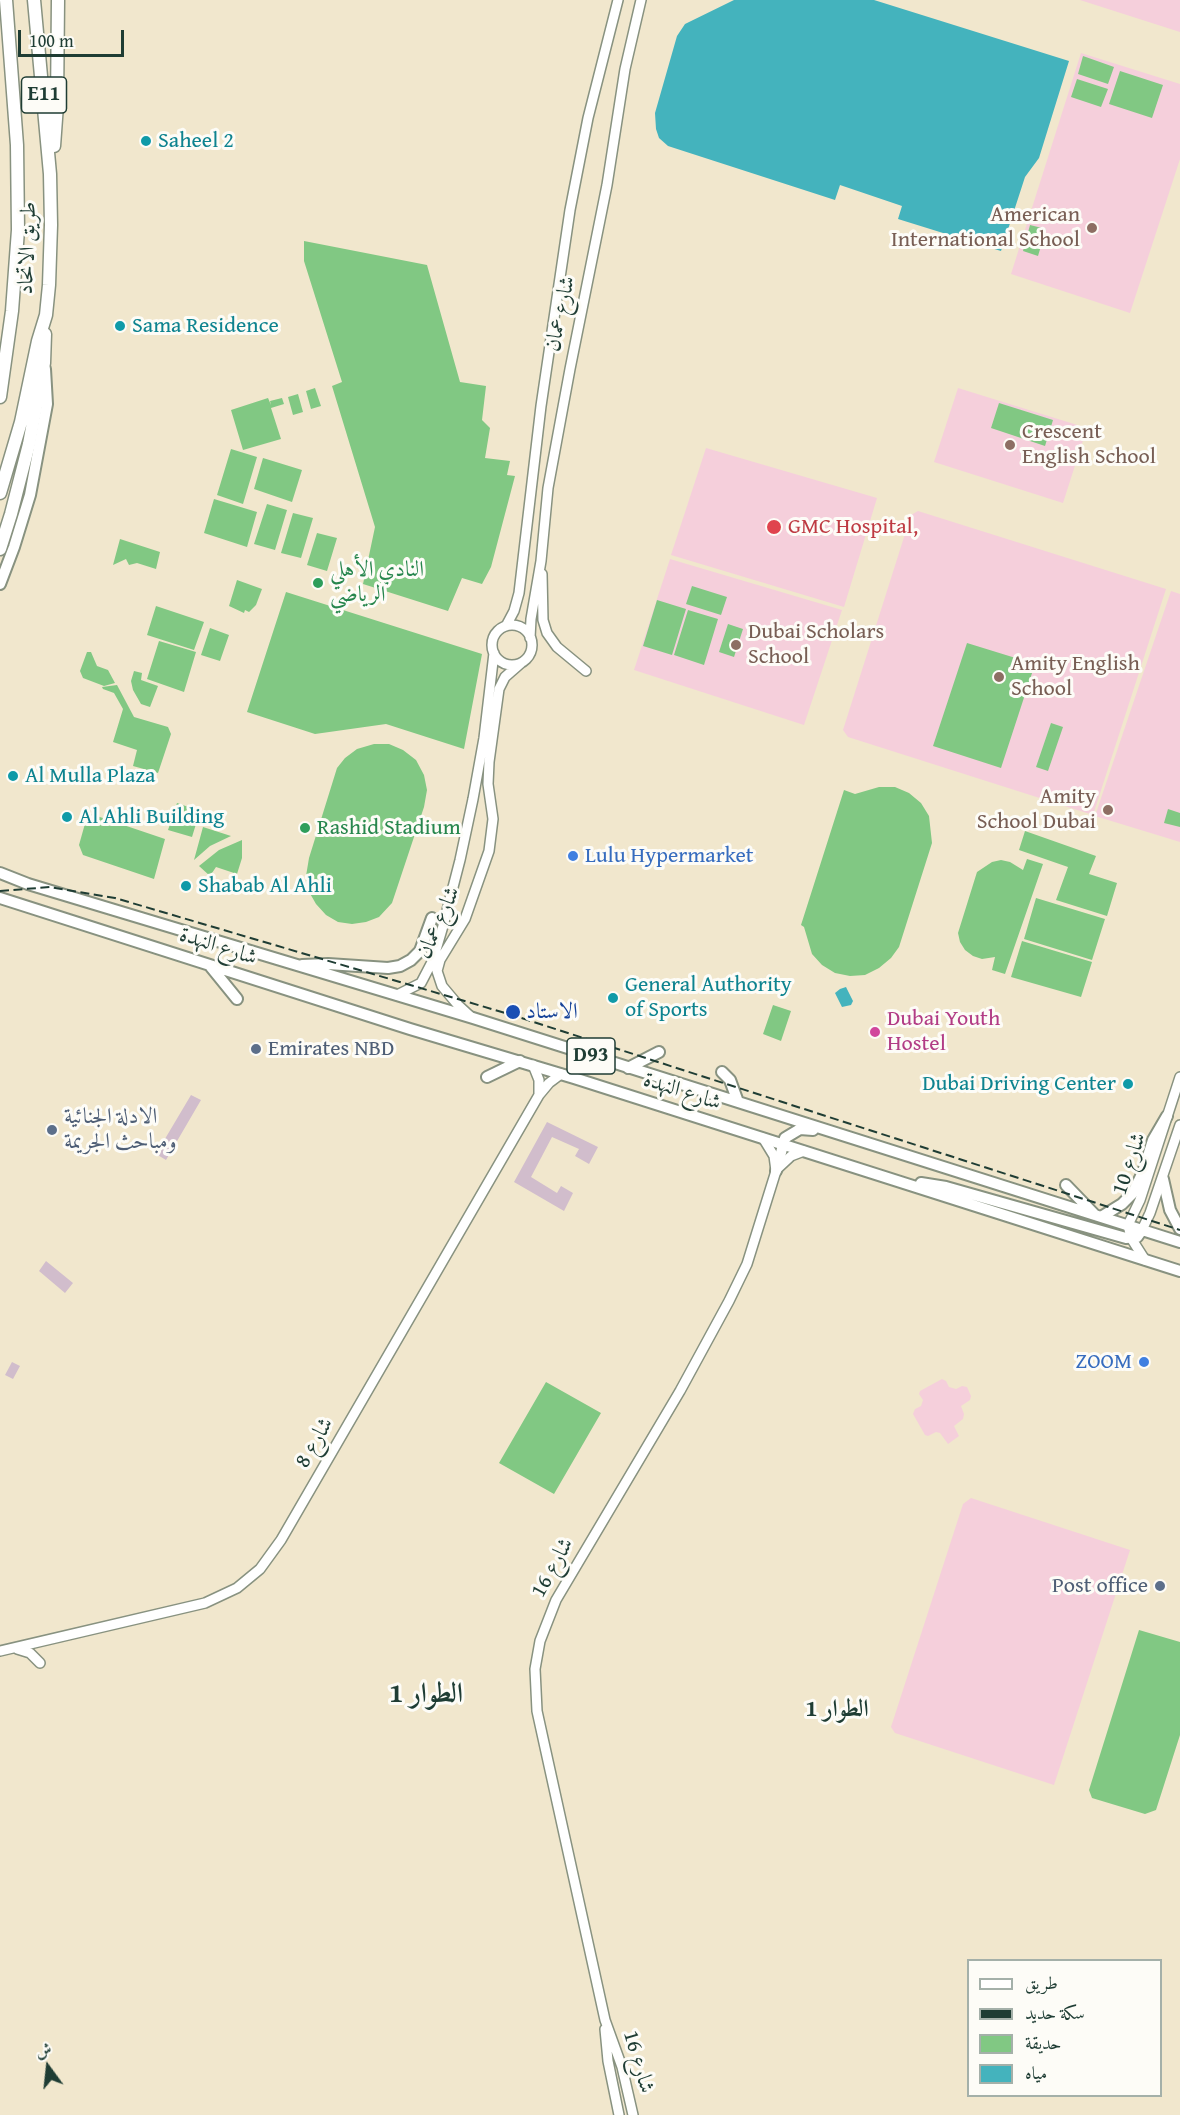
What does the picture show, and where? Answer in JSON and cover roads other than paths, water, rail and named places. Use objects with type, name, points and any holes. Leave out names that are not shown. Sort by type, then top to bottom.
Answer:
[{"type":"highway","name":"طريق الاتحاد","points":[[0,393],[11,321],[18,230],[18,178],[6,0]]},
{"type":"highway","name":"طريق الاتحاد","points":[[0,493],[21,422],[38,341],[46,315],[51,255],[50,174],[34,0]]},
{"type":"highway","points":[[50,174],[57,105],[58,0]]},
{"type":"highway","points":[[0,41],[8,93],[14,114]]},
{"type":"highway","points":[[0,549],[21,479],[44,363],[46,315]]},
{"type":"main road","points":[[0,584],[30,495],[44,419],[47,390],[44,363]]},
{"type":"main road","name":"شارع النهدة","points":[[0,873],[28,884],[473,1018],[1098,1216],[1130,1220],[1180,1242]]},
{"type":"main road","name":"شارع النهدة","points":[[0,898],[1180,1271]]},
{"type":"main road","points":[[296,965],[328,964],[388,968],[400,966],[420,951],[432,918]]},
{"type":"main road","points":[[208,965],[237,999]]},
{"type":"main road","points":[[628,1068],[658,1052]]},
{"type":"main road","points":[[487,1077],[520,1061]]},
{"type":"main road","points":[[722,1072],[729,1080],[738,1102]]},
{"type":"main road","points":[[1066,1185],[1098,1216],[1118,1207],[1132,1193],[1143,1172],[1156,1134],[1167,1116]]},
{"type":"main road","points":[[776,1171],[783,1144],[789,1134],[806,1129],[913,1163],[942,1168]]},
{"type":"main road","points":[[1163,1179],[1170,1210],[1180,1229]]},
{"type":"main road","points":[[896,1181],[946,1187],[1131,1238],[1137,1237],[1144,1225]]},
{"type":"street","name":"شارع عمان","points":[[506,626],[514,611],[519,593],[541,406],[570,210],[588,118],[618,0]]},
{"type":"street","name":"شارع عمان","points":[[531,638],[531,612],[541,561],[548,488],[608,185],[625,69],[641,0]]},
{"type":"street","points":[[541,561],[543,620],[547,633],[557,647],[586,671]]},
{"type":"street","points":[[506,626],[521,627],[531,638],[530,653],[521,663],[505,664],[494,653],[493,639],[499,630],[506,626]]},
{"type":"street","name":"شارع عمان","points":[[397,996],[421,983],[433,960],[443,926],[460,860],[476,782],[492,681],[494,653]]},
{"type":"street","name":"شارع عمان","points":[[473,1018],[442,986],[437,971],[440,960],[465,919],[489,851],[493,819],[488,784],[489,762],[499,689],[505,677],[521,663]]},
{"type":"street","points":[[533,1065],[539,1080],[539,1095]]},
{"type":"street","name":"شارع 8","points":[[0,1651],[205,1603],[237,1588],[264,1564],[281,1540],[539,1095],[561,1074]]},
{"type":"street","name":"شارع 10","points":[[1145,1260],[1131,1238],[1130,1220],[1140,1200],[1180,1077]]},
{"type":"street","name":"شارع 10","points":[[1144,1225],[1163,1179],[1180,1125]]},
{"type":"street","points":[[763,1138],[771,1149],[776,1171]]},
{"type":"street","points":[[776,1171],[791,1156],[804,1151]]},
{"type":"street","points":[[1169,1159],[1180,1154]]},
{"type":"street","name":"شارع 16","points":[[633,2115],[622,2067],[605,2020],[537,1711],[534,1683],[536,1655],[555,1600],[680,1391],[739,1282],[757,1236],[776,1171]]},
{"type":"street","points":[[14,1648],[30,1653],[40,1663]]},
{"type":"street","name":"شارع 16","points":[[605,2020],[608,2061],[618,2115]]},
{"type":"water","points":[[734,0],[874,0],[1069,61],[1039,158],[1025,177],[1001,251],[898,219],[902,206],[840,185],[835,200],[668,146],[659,138],[655,113],[677,36],[685,24]]},
{"type":"water","points":[[846,987],[853,1001],[851,1005],[842,1007],[835,993]]},
{"type":"railway","points":[[0,891],[50,887],[115,898],[512,1015],[1180,1230]]},
{"type":"place","name":"Saheel 2","points":[[146,141]]},
{"type":"place","name":"American International School","points":[[1092,228]]},
{"type":"place","name":"Sama Residence","points":[[120,326]]},
{"type":"place","name":"Crescent English School","points":[[1010,445]]},
{"type":"place","name":"GMC Hospital,","points":[[774,527]]},
{"type":"place","name":"النادي الأهلي الرياضي","points":[[318,583]]},
{"type":"place","name":"Dubai Scholars School","points":[[736,645]]},
{"type":"place","name":"Amity English School","points":[[999,677]]},
{"type":"place","name":"Al Mulla Plaza","points":[[13,776]]},
{"type":"place","name":"Amity School Dubai","points":[[1108,810]]},
{"type":"place","name":"Al Ahli Building","points":[[67,817]]},
{"type":"place","name":"Rashid Stadium","points":[[305,828]]},
{"type":"place","name":"Lulu Hypermarket","points":[[573,856]]},
{"type":"place","name":"Shabab Al Ahli","points":[[186,886]]},
{"type":"place","name":"General Authority of Sports","points":[[613,998]]},
{"type":"place","name":"الاستاد","points":[[513,1012]]},
{"type":"place","name":"Dubai Youth Hostel","points":[[875,1032]]},
{"type":"place","name":"Emirates NBD","points":[[256,1049]]},
{"type":"place","name":"Dubai Driving Center","points":[[1128,1084]]},
{"type":"place","name":"الادلة الجنائية ومباحث الجريمة","points":[[52,1130]]},
{"type":"place","name":"ZOOM","points":[[1144,1362]]},
{"type":"place","name":"Post office","points":[[1160,1586]]},
{"type":"district","name":"الطوار 1","points":[[426,1695]]},
{"type":"district","name":"الطوار 1","points":[[837,1710]]}]
